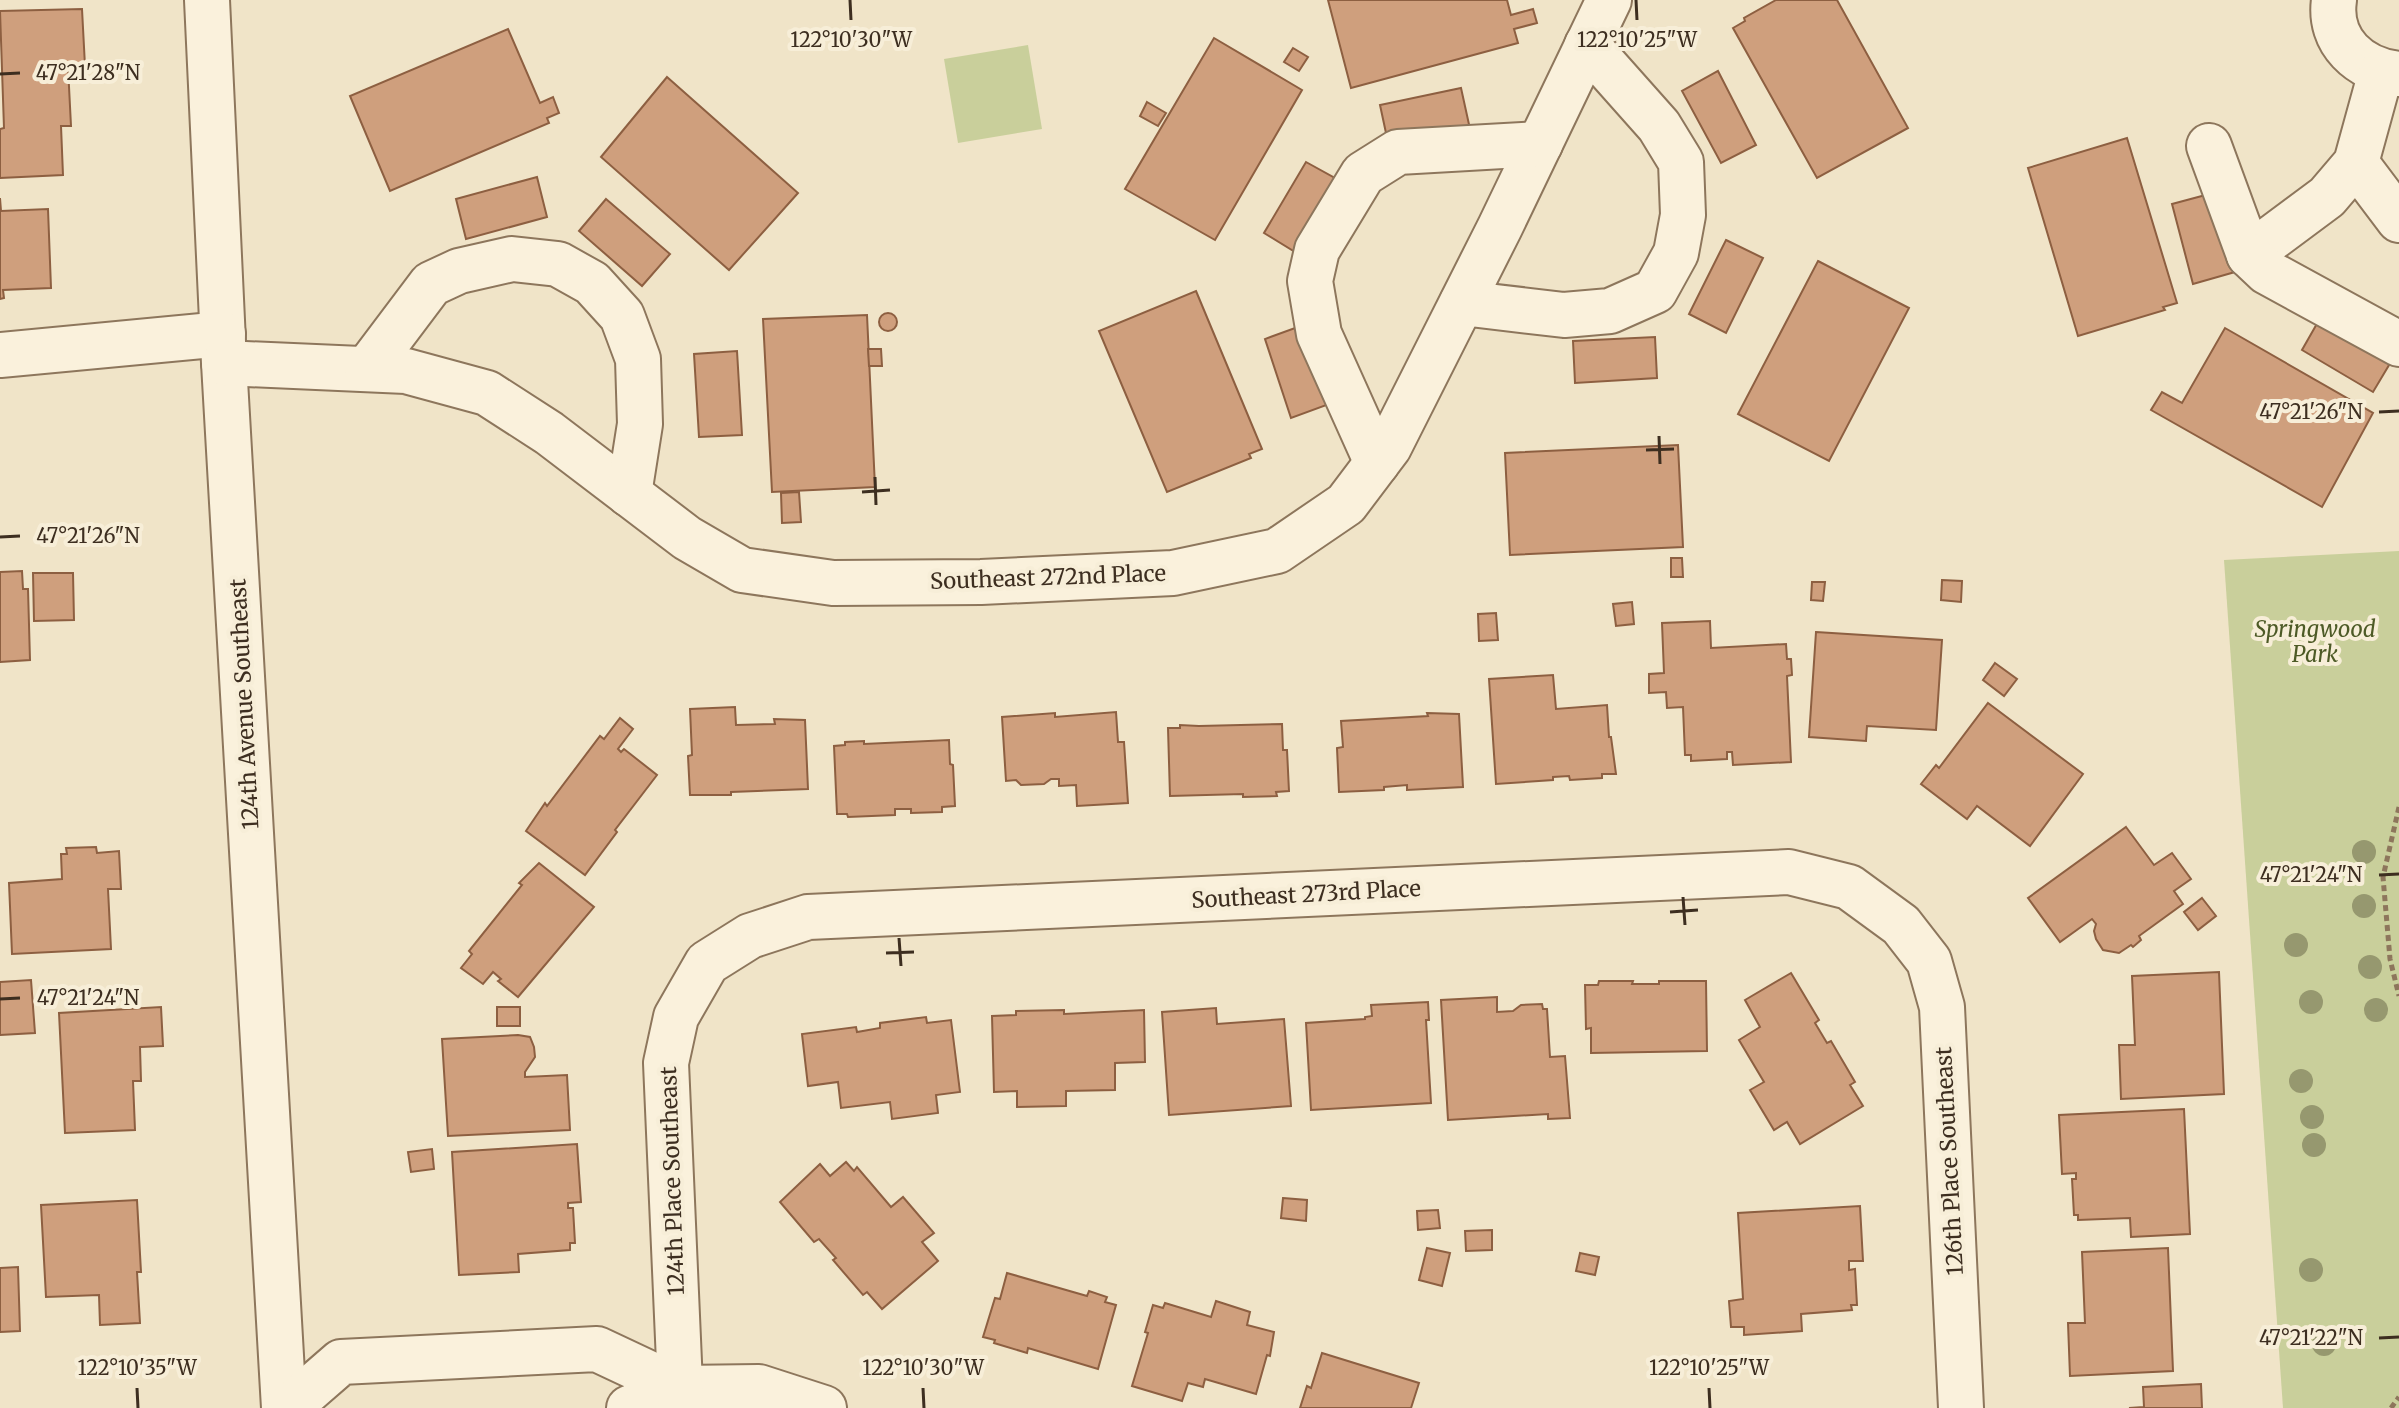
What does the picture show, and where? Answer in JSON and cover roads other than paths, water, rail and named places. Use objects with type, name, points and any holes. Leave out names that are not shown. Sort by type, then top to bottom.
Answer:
[{"type":"street","name":"124th Avenue Southeast","points":[[207,0],[224,348],[286,1408]]},
{"type":"street","name":"Southeast 272nd Place","points":[[0,355],[224,348],[367,369],[406,371],[487,393],[549,433],[687,538],[742,570],[833,583],[996,581],[1173,573],[1277,551],[1346,504],[1389,447],[1609,0]]},
{"type":"street","points":[[2249,255],[2327,197],[2356,163],[2390,73],[2362,63],[2347,49],[2336,30],[2332,10],[2334,0]]},
{"type":"street","points":[[1462,303],[1564,315],[1610,311],[1655,291],[1676,253],[1683,215],[1681,162],[1659,126],[1587,45]]},
{"type":"street","points":[[1377,463],[1319,334],[1310,281],[1317,250],[1363,174],[1398,152],[1540,144]]},
{"type":"street","points":[[2209,146],[2249,255],[2267,272],[2399,344]]},
{"type":"street","points":[[2356,163],[2399,220]]},
{"type":"street","points":[[367,369],[431,284],[459,271],[512,259],[558,264],[592,283],[622,316],[638,359],[640,424],[629,494]]},
{"type":"street","name":"Southeast 273rd Place","points":[[707,963],[750,936],[808,917],[1789,872],[1849,887],[1901,925]]},
{"type":"street","name":"126th Place Southeast","points":[[1901,925],[1929,961],[1942,1007],[1961,1408]]},
{"type":"street","name":"124th Place Southeast","points":[[681,1398],[666,1063],[676,1017],[707,963]]},
{"type":"street","points":[[286,1408],[341,1362],[597,1349],[681,1398]]},
{"type":"street","points":[[629,1408],[759,1387],[824,1408]]},
{"type":"park label","name":"Springwood Park","points":[[2315,642]]}]
